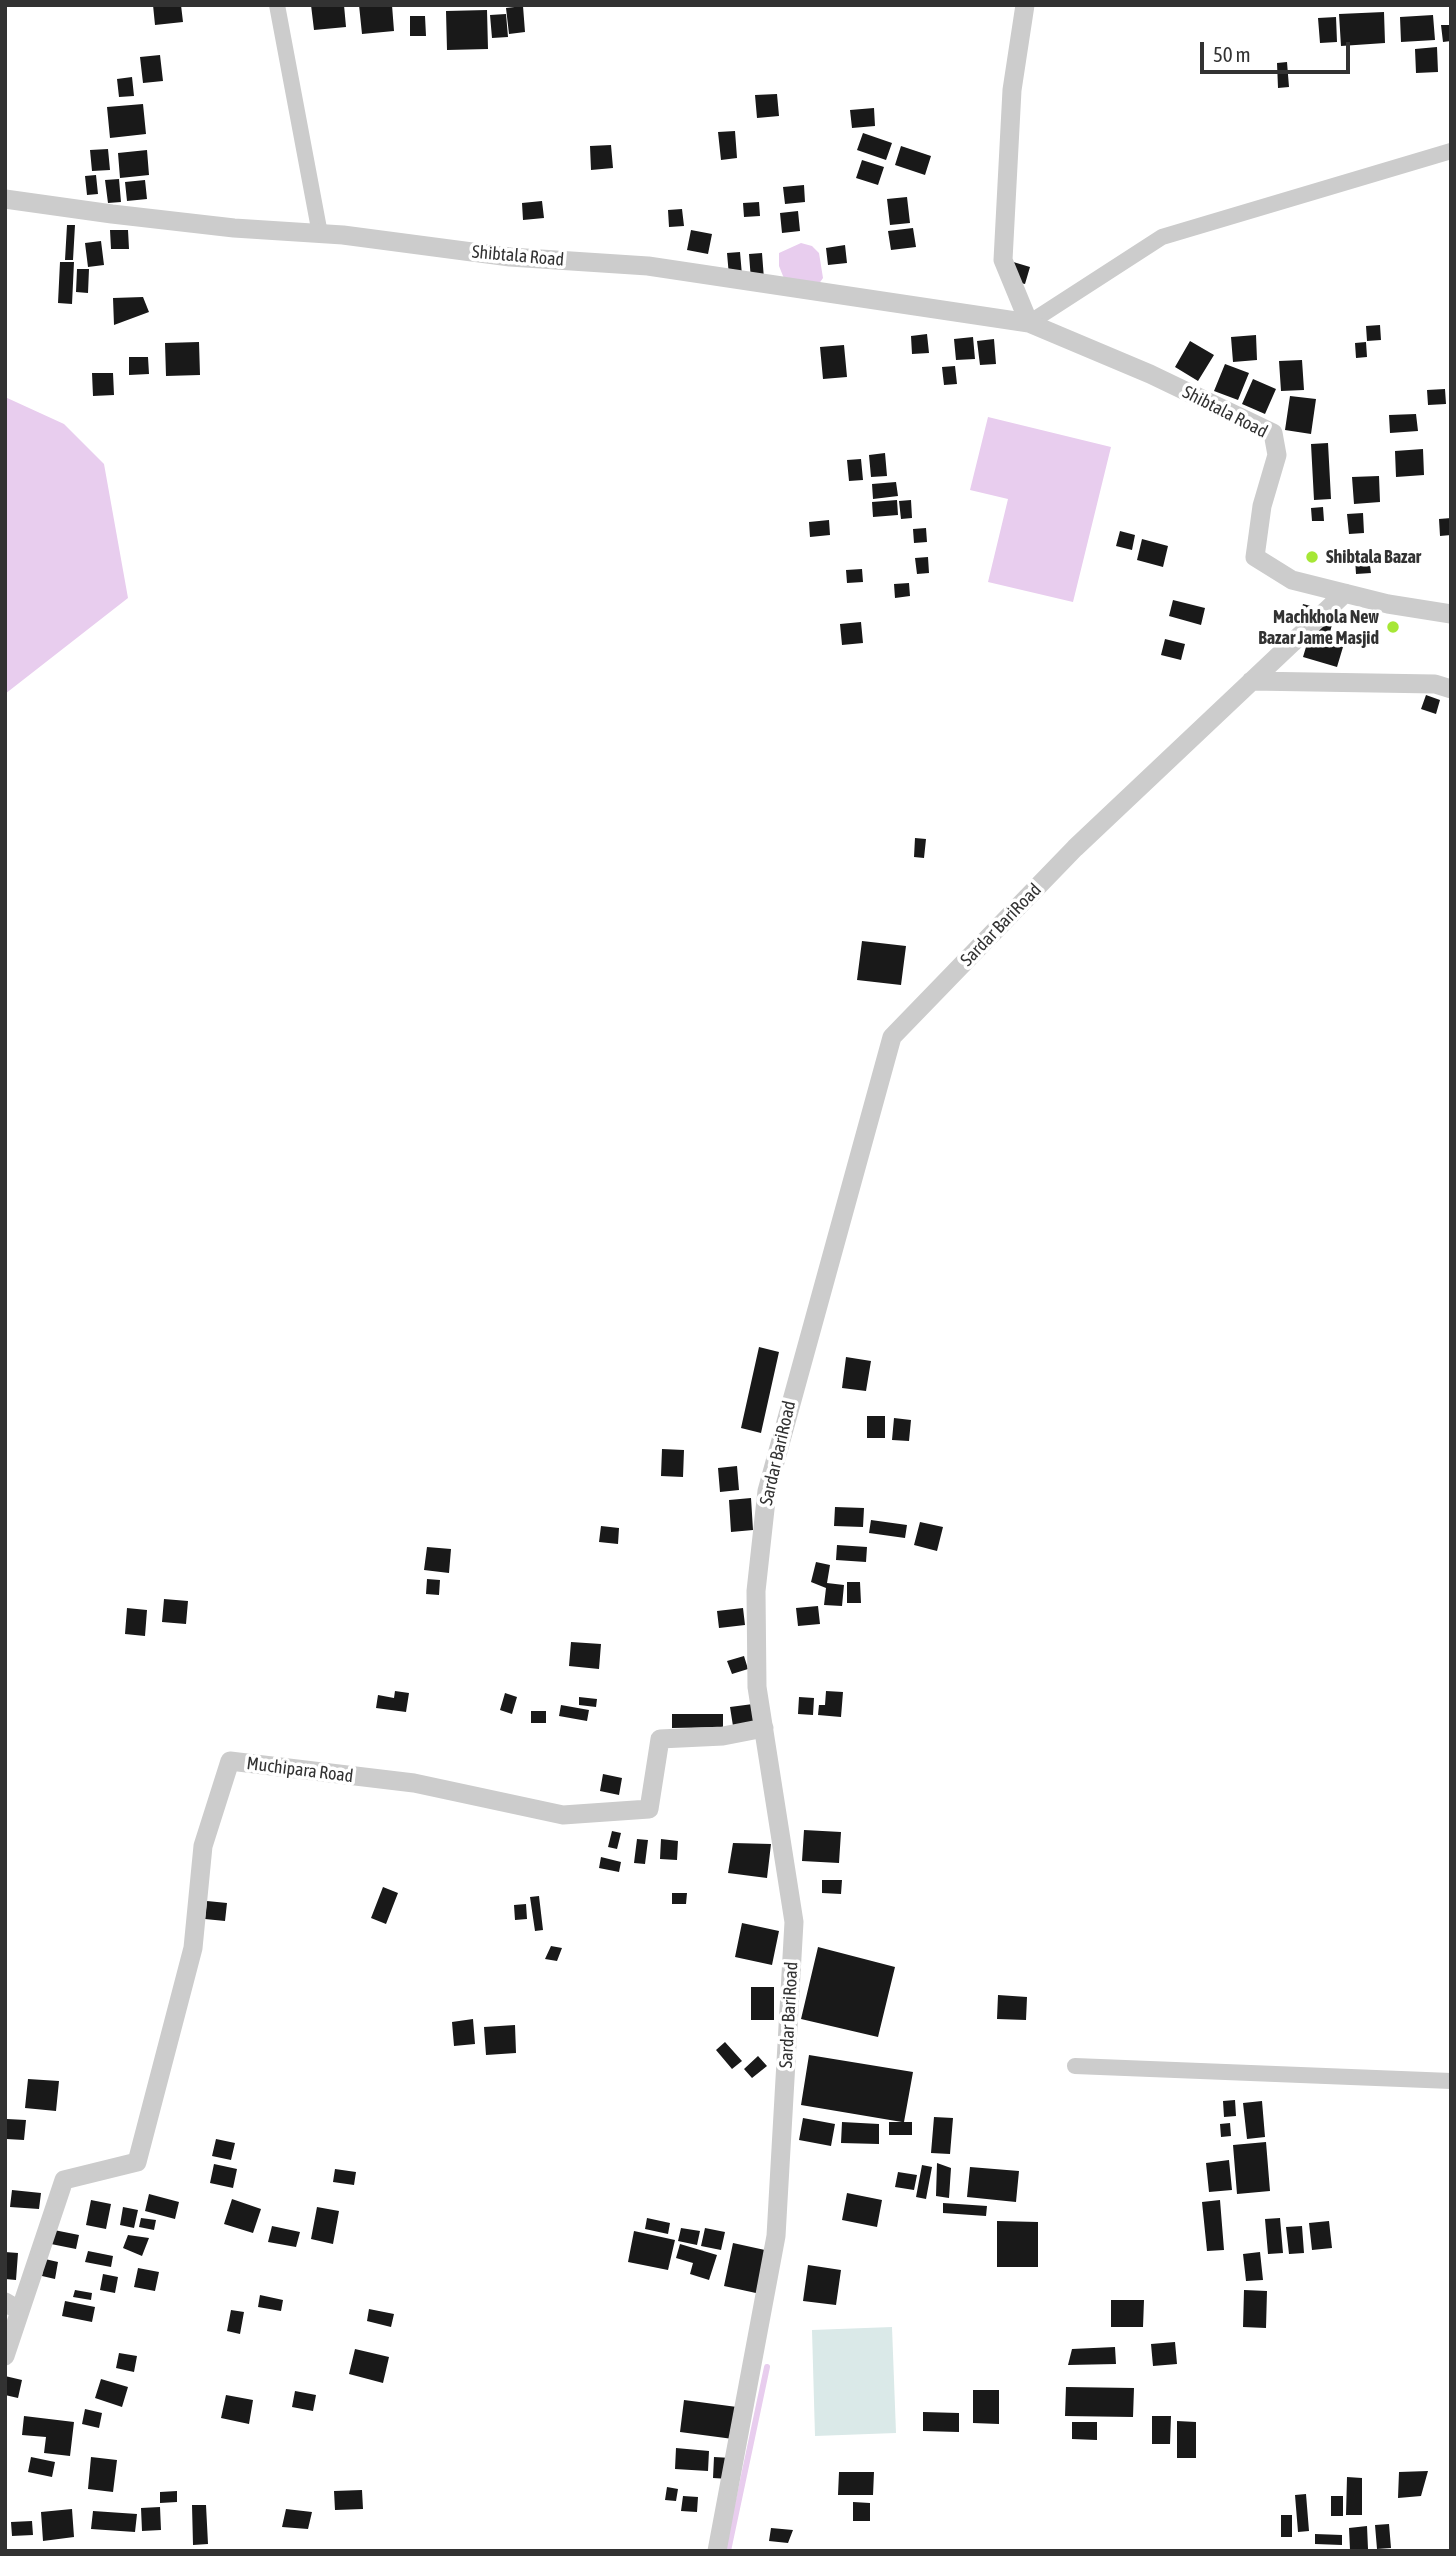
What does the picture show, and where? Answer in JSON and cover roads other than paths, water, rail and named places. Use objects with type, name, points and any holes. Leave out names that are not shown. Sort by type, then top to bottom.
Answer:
[{"type":"street","points":[[277,5],[320,234]]},
{"type":"street","points":[[1025,5],[1013,90],[1003,260],[1029,323],[1163,237],[1451,151]]},
{"type":"street","name":"Shibtala Road","points":[[5,199],[234,228],[320,234],[510,257],[648,266],[1029,323],[1150,374],[1273,433],[1277,455],[1262,506],[1255,557],[1293,580],[1451,614]]},
{"type":"street","name":"Sardar BariRoad","points":[[717,2551],[776,2236],[794,1922],[757,1687],[756,1591],[767,1490],[892,1037],[1075,848],[1345,593]]},
{"type":"street","points":[[1251,681],[1435,684],[1451,689]]},
{"type":"street","name":"Muchipara Road","points":[[5,2356],[13,2306],[64,2180],[137,2162],[193,1948],[203,1846],[230,1761],[414,1783],[563,1815],[649,1810],[660,1740],[723,1736],[764,1728]]},
{"type":"street","points":[[1075,2066],[1451,2081]]},
{"type":"waterway","points":[[728,2551],[767,2367]]},
{"type":"place","name":"Shibtala Bazar","points":[[1312,557]]},
{"type":"place","name":"Machkhola New Bazar Jame Masjid","points":[[1393,627]]}]
